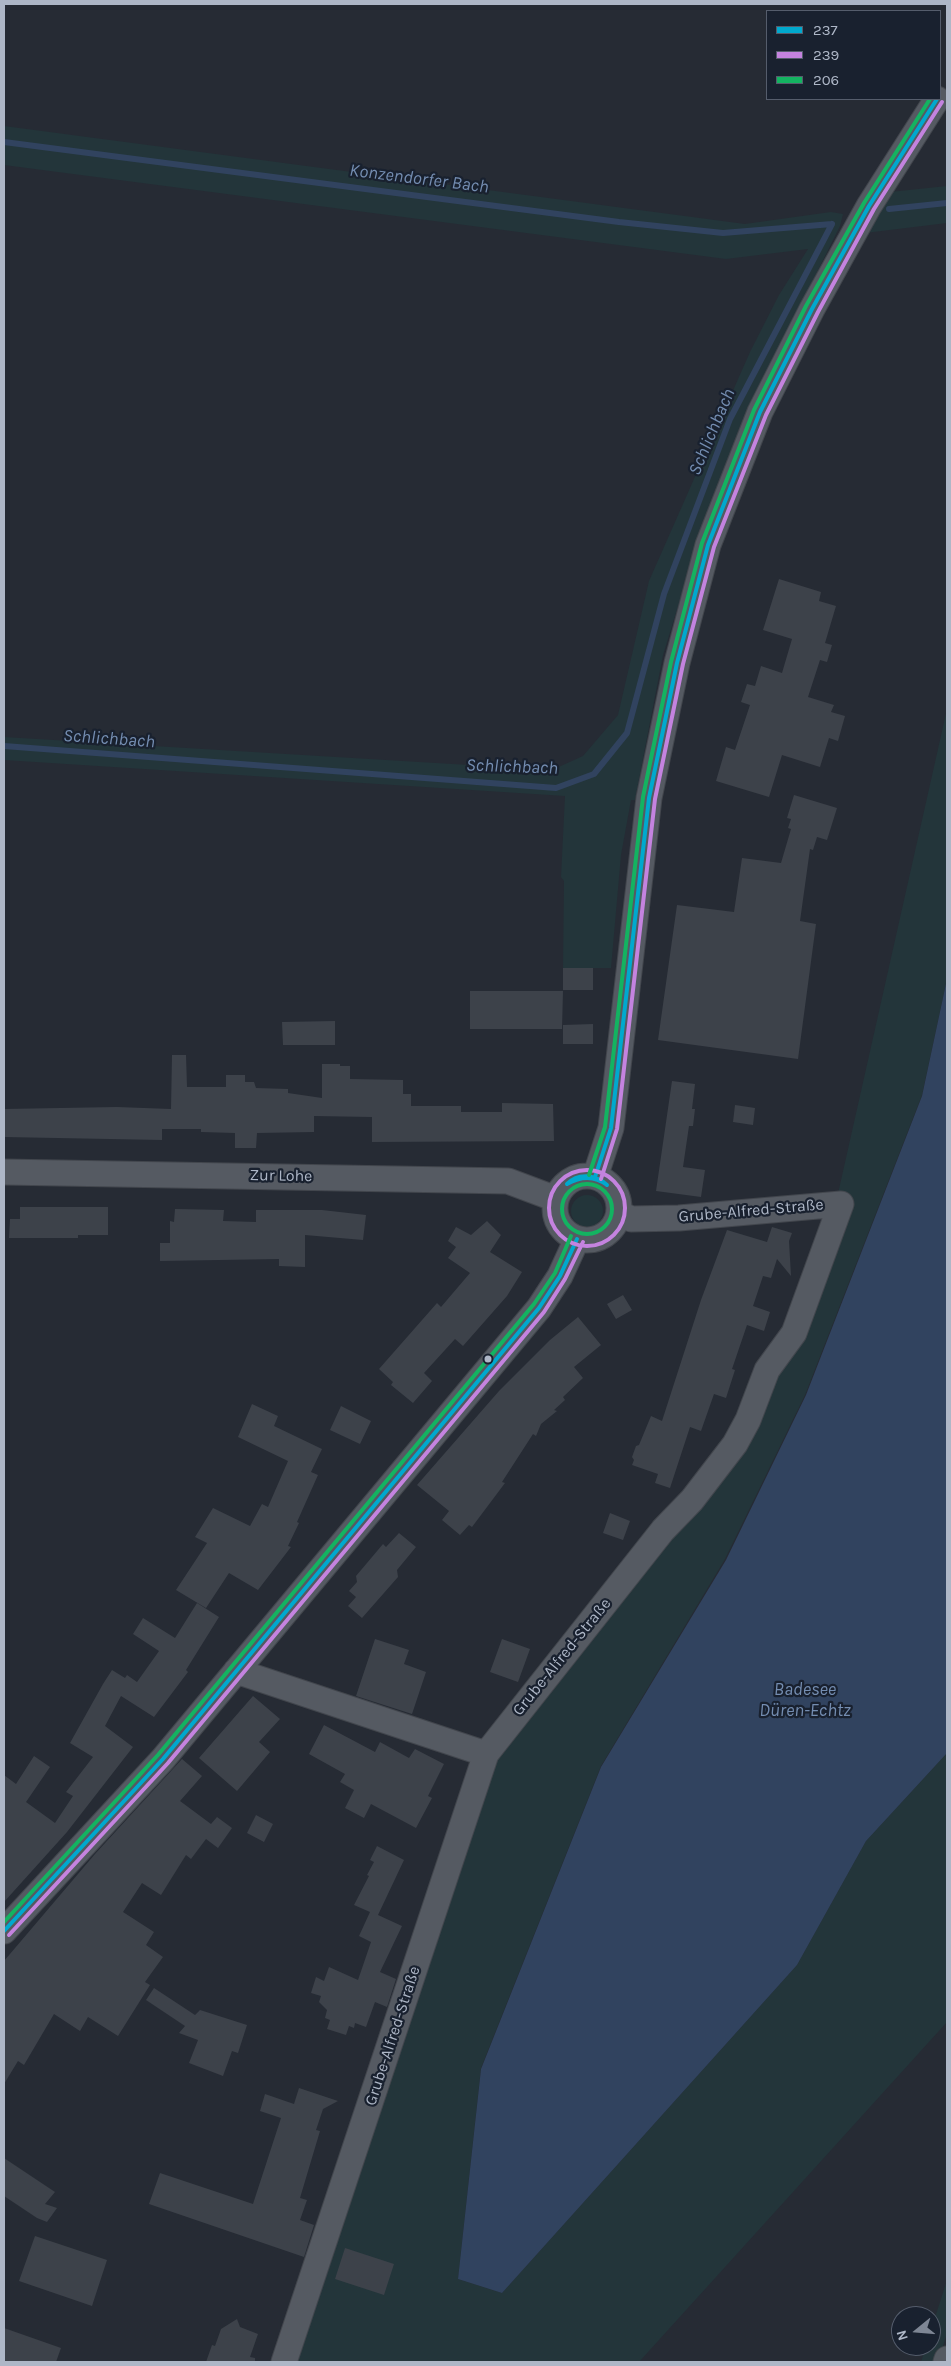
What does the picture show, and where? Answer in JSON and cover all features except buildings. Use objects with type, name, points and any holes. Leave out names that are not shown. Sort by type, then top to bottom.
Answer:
[{"type":"street","points":[[595,1177],[611,1128],[649,798],[677,662],[708,545],[760,412],[812,309],[869,206],[936,100]]},
{"type":"street","name":"Zur Lohe","points":[[4,1172],[508,1180],[556,1199]]},
{"type":"street","points":[[583,1176],[595,1177],[606,1182],[614,1190],[618,1201],[619,1213],[614,1226],[604,1236],[591,1240],[577,1239],[566,1233],[558,1224],[554,1211],[556,1199],[562,1188],[571,1180],[583,1176]]},
{"type":"street","name":"Grube-Alfred-Straße","points":[[284,2362],[486,1754],[663,1530],[692,1500],[735,1444],[748,1420],[767,1370],[794,1333],[841,1204],[679,1218],[631,1220],[619,1213]]},
{"type":"street","points":[[4,1931],[163,1759],[539,1308],[560,1276],[577,1239]]},
{"type":"street","points":[[236,1672],[486,1754]]},
{"type":"shaded area","points":[[4,126],[745,224],[831,212],[843,214],[840,226],[749,409],[698,542],[663,655],[635,800],[631,800],[621,855],[611,968],[563,968],[564,881],[561,877],[565,796],[4,760],[4,737],[552,770],[583,756],[618,715],[649,581],[750,352],[779,295],[808,249],[726,259],[4,165]]},
{"type":"shaded area","points":[[947,186],[947,223],[865,233],[890,192]]},
{"type":"shaded area","points":[[947,709],[947,979],[922,1095],[805,1395],[725,1559],[601,1766],[481,2068],[458,2279],[502,2293],[797,1965],[866,1841],[947,1753],[947,2022],[639,2362],[291,2362],[497,1747],[731,1462],[837,1198]]},
{"type":"shaded area","points":[[587,1195],[593,1196],[598,1200],[602,1205],[602,1217],[598,1222],[593,1226],[587,1227],[581,1226],[576,1222],[572,1217],[571,1211],[572,1205],[576,1200],[581,1196]]},
{"type":"shaded area","points":[[947,2280],[947,2333],[941,2352],[941,2306],[939,2306]]},
{"type":"shaded area","points":[[923,2356],[940,2356],[938,2362],[921,2362]]},
{"type":"water","name":"Badesee Düren-Echtz","points":[[947,979],[947,1753],[866,1841],[797,1965],[502,2293],[458,2279],[481,2069],[601,1767],[726,1560],[806,1395],[922,1096]]},
{"type":"waterway","name":"Konzendorfer Bach","points":[[4,142],[619,222],[723,233],[832,224]]},
{"type":"waterway","name":"Schlichbach","points":[[889,209],[947,203]]},
{"type":"waterway","name":"Schlichbach","points":[[4,746],[556,788],[594,774],[627,733],[664,594],[730,419],[832,224]]},
{"type":"transit line","name":"206","points":[[589,1175],[605,1127],[643,797],[671,662],[702,543],[754,410],[806,306],[864,203],[929,100]]},
{"type":"transit line","name":"237","points":[[595,1177],[611,1128],[649,798],[677,663],[708,545],[760,412],[812,309],[869,206],[936,100]]},
{"type":"transit line","name":"239","points":[[601,1179],[617,1129],[655,799],[683,664],[714,547],[766,415],[818,312],[874,209],[942,102]]},
{"type":"transit line","name":"239","points":[[587,1170],[602,1173],[614,1181],[622,1193],[625,1208],[622,1223],[614,1235],[602,1243],[587,1246],[572,1243],[560,1235],[552,1223],[549,1208],[552,1193],[560,1181],[572,1173],[587,1170]]},
{"type":"transit line","name":"237","points":[[567,1184],[572,1180],[587,1176],[598,1179],[607,1185]]},
{"type":"transit line","name":"237","points":[[567,1184],[577,1179],[592,1178],[607,1185]]},
{"type":"transit line","name":"206","points":[[587,1184],[597,1186],[605,1191],[610,1199],[612,1209],[610,1219],[605,1227],[597,1232],[587,1234],[577,1232],[569,1227],[564,1219],[562,1209],[564,1199],[569,1191],[577,1186],[587,1184]]},
{"type":"transit line","name":"206","points":[[4,1922],[158,1755],[534,1304],[555,1273],[571,1236]]},
{"type":"transit line","name":"237","points":[[4,1931],[163,1759],[539,1308],[560,1276],[577,1239]]},
{"type":"transit line","name":"239","points":[[9,1935],[168,1763],[544,1312],[565,1279],[583,1242]]}]
